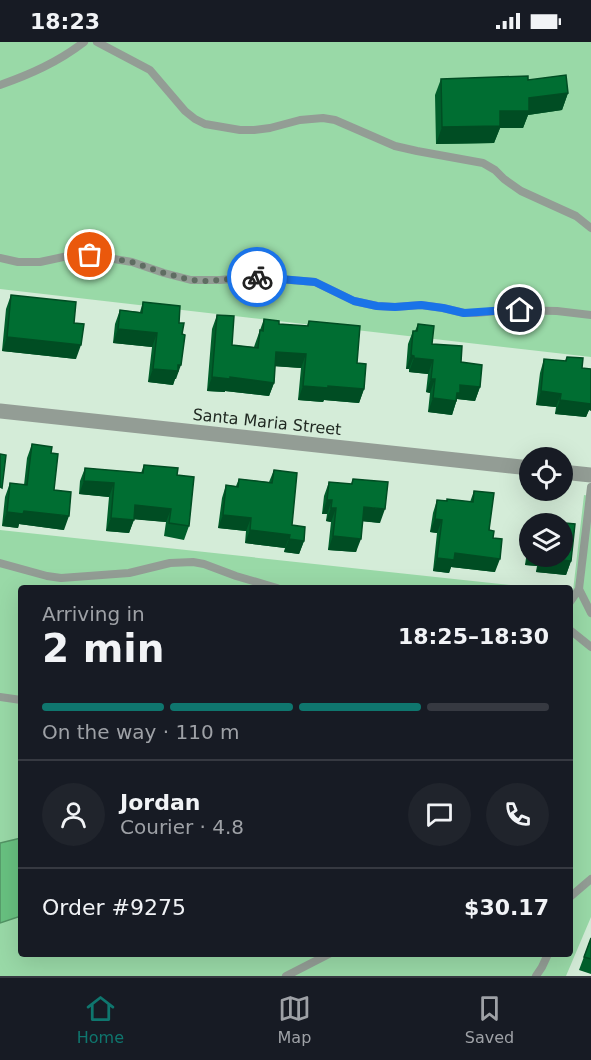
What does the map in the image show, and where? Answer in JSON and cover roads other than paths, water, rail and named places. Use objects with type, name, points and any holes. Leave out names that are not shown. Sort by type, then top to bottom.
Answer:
[{"type":"street","name":"Santa Maria Street","points":[[0,411],[519,467]]},
{"type":"street","points":[[573,473],[591,475]]},
{"type":"lane","points":[[0,85],[53,63],[84,42]]},
{"type":"lane","points":[[97,42],[150,70],[186,111],[205,124],[254,130],[300,120],[323,118],[335,120],[395,146],[483,163],[521,191],[576,216],[591,228]]},
{"type":"lane","points":[[0,258],[29,263],[76,254],[90,255],[132,262],[191,280],[213,281],[253,277],[315,282],[354,301],[377,306],[421,305],[464,313],[507,310],[557,311],[591,315]]},
{"type":"lane","points":[[573,599],[579,589],[591,487]]},
{"type":"lane","points":[[0,563],[61,578],[118,574],[147,570],[170,563],[193,562],[267,585]]},
{"type":"lane","points":[[579,589],[591,613]]},
{"type":"lane","points":[[573,632],[591,647]]},
{"type":"lane","points":[[0,697],[18,700]]},
{"type":"lane","points":[[573,894],[591,879]]},
{"type":"lane","points":[[286,976],[323,957]]},
{"type":"lane","points":[[536,976],[547,957]]}]
